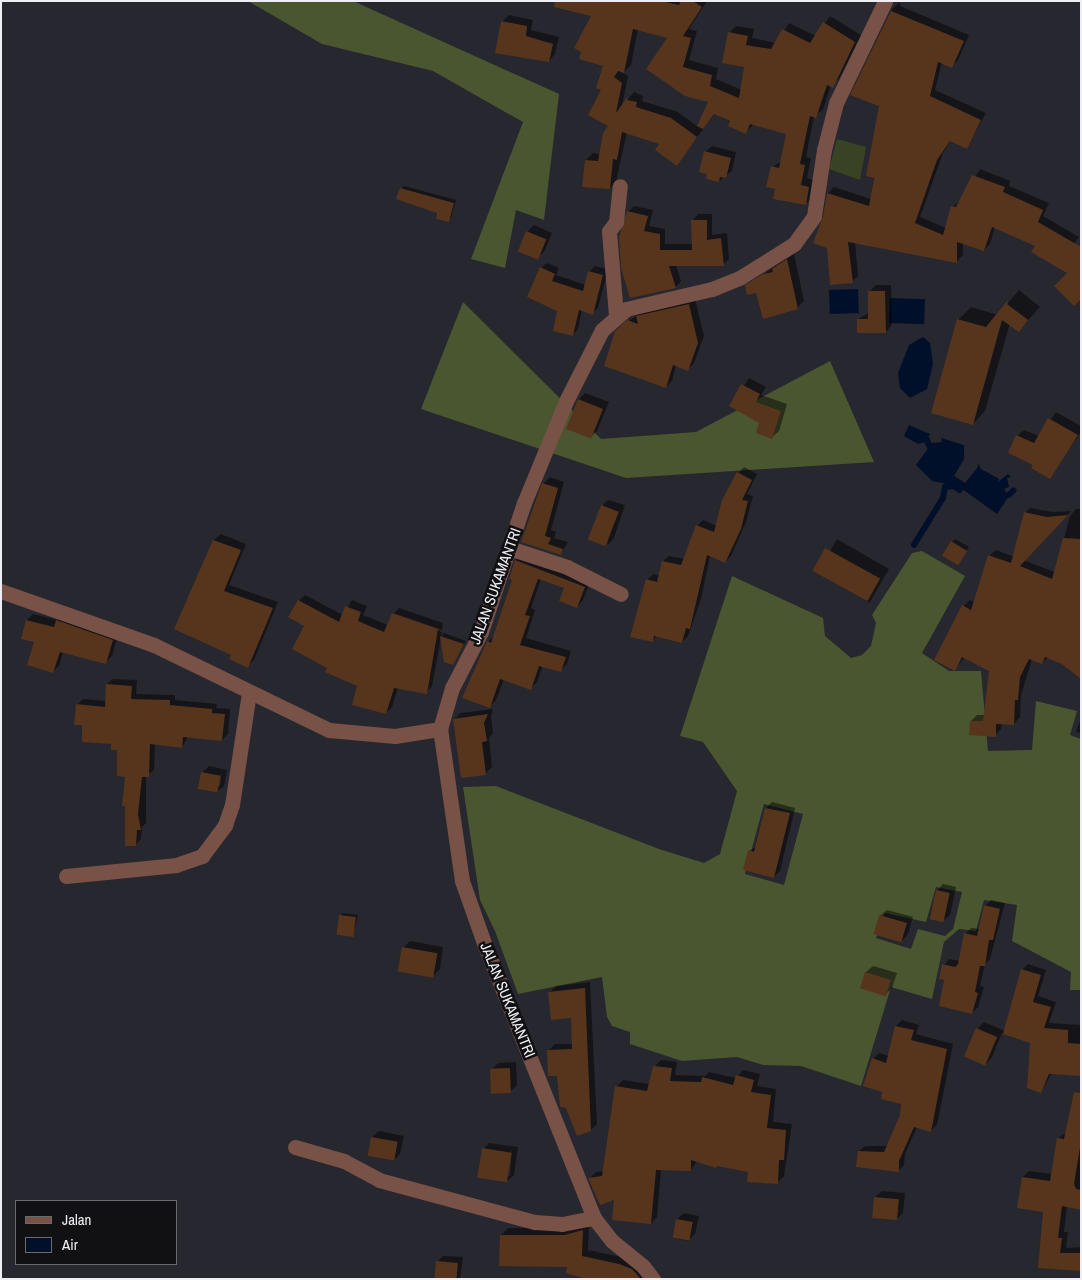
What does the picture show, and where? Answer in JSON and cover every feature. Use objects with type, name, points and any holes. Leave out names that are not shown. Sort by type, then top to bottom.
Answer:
[{"type":"street","name":"JALAN SUKAMANTRI","points":[[653,1279],[643,1266],[612,1241],[594,1218],[462,882],[440,729],[452,688],[481,632],[509,548],[566,401],[602,330],[616,315],[642,303],[712,289],[741,277],[798,239],[814,216],[824,150],[836,103],[885,1]]},
{"type":"street","points":[[616,315],[609,231],[616,222],[620,186]]},
{"type":"street","points":[[509,548],[567,568],[622,594]]},
{"type":"street","points":[[1,591],[154,645],[329,730],[352,734],[395,736],[440,729]]},
{"type":"street","points":[[66,876],[176,865],[202,856],[225,825],[232,805],[248,692]]},
{"type":"street","points":[[296,1147],[344,1161],[379,1180],[535,1222],[562,1224],[594,1218]]},
{"type":"green space","points":[[248,1],[353,1],[559,94],[544,220],[516,210],[505,268],[471,259],[523,122],[433,71],[322,44]]},
{"type":"green space","points":[[837,139],[866,147],[860,180],[829,169]]},
{"type":"green space","points":[[463,302],[601,439],[696,432],[830,361],[874,462],[626,478],[421,409]]},
{"type":"green space","points":[[922,551],[965,576],[922,653],[949,671],[981,671],[988,751],[1032,750],[1036,701],[1077,711],[1070,735],[1081,739],[1081,990],[1070,990],[1071,972],[1012,941],[1017,905],[984,900],[976,931],[959,929],[944,942],[932,999],[891,987],[861,1086],[801,1066],[763,1065],[737,1057],[682,1061],[630,1044],[630,1032],[612,1026],[607,1017],[602,977],[518,994],[495,931],[480,900],[463,787],[496,786],[659,849],[704,863],[720,854],[737,791],[703,742],[680,736],[732,576],[823,618],[825,636],[851,658],[862,655],[871,646],[876,623],[872,615],[912,553]],"holes":[[[764,804],[803,814],[784,885],[745,874]],[[936,887],[962,892],[953,929],[945,936],[918,929],[911,949],[876,938],[885,913],[926,922]]]},
{"type":"water","points":[[858,289],[859,313],[830,314],[829,290]]},
{"type":"water","points":[[890,298],[925,299],[924,324],[889,323]]},
{"type":"water","points":[[923,337],[930,343],[933,364],[927,389],[910,398],[900,388],[898,373],[909,345]]},
{"type":"water","points":[[909,425],[930,434],[925,442],[918,444],[904,436]]},
{"type":"water","points":[[941,438],[964,445],[964,459],[954,476],[965,483],[978,467],[978,463],[981,469],[999,479],[998,482],[1008,474],[1011,477],[1007,478],[1009,487],[1004,489],[1009,496],[997,514],[958,486],[932,481],[916,465],[932,443],[942,442]]},
{"type":"building","points":[[555,1],[661,1],[679,5],[681,1],[693,1],[702,7],[683,36],[691,38],[683,67],[712,75],[710,86],[739,98],[744,67],[722,63],[728,32],[748,36],[746,45],[771,49],[782,29],[810,43],[823,22],[855,42],[833,88],[827,85],[816,118],[810,116],[800,164],[805,165],[801,185],[809,187],[806,205],[773,199],[775,189],[766,187],[771,166],[779,168],[786,134],[750,124],[746,134],[728,126],[730,121],[714,114],[703,129],[697,126],[708,102],[685,96],[646,69],[667,38],[633,29],[624,73],[618,71],[614,77],[622,83],[616,113],[628,96],[627,100],[637,102],[636,107],[671,118],[697,137],[677,166],[655,150],[659,144],[622,132],[617,160],[613,159],[610,189],[582,187],[585,160],[598,161],[603,133],[608,126],[588,115],[601,90],[596,88],[603,66],[579,59],[581,52],[574,48],[591,16],[554,7]]},
{"type":"building","points":[[891,11],[964,41],[952,68],[938,62],[930,96],[981,120],[967,149],[950,141],[937,160],[915,223],[943,235],[951,206],[956,207],[972,175],[1005,187],[1003,192],[1043,210],[1038,222],[1081,247],[1081,299],[1074,306],[1054,286],[1067,273],[1031,252],[1035,246],[992,227],[984,251],[957,242],[957,263],[848,242],[853,283],[830,285],[827,248],[813,243],[823,217],[827,193],[869,206],[874,178],[866,176],[879,106],[850,95]]},
{"type":"building","points":[[501,21],[527,26],[526,36],[553,44],[549,62],[495,53]]},
{"type":"building","points":[[704,151],[731,158],[726,178],[720,177],[719,182],[706,179],[707,174],[699,172]]},
{"type":"building","points":[[400,188],[454,203],[449,222],[436,219],[437,213],[396,199]]},
{"type":"building","points":[[627,211],[648,216],[644,231],[660,234],[660,250],[692,250],[691,220],[707,220],[707,240],[721,238],[724,266],[669,266],[676,288],[630,298],[621,268],[619,237]]},
{"type":"building","points":[[526,231],[546,239],[538,260],[518,251]]},
{"type":"building","points":[[787,259],[798,309],[763,319],[756,293],[747,295],[745,285],[763,274],[773,272],[772,269]]},
{"type":"building","points":[[540,267],[555,274],[552,281],[583,291],[588,271],[603,275],[593,315],[579,310],[573,336],[553,331],[557,311],[527,297]]},
{"type":"building","points":[[868,291],[885,291],[886,333],[857,333],[857,319],[868,319]]},
{"type":"building","points":[[1008,300],[1007,304],[1028,320],[1019,332],[1002,320],[973,425],[931,413],[957,319],[986,327]]},
{"type":"building","points":[[689,304],[698,343],[688,371],[673,365],[666,388],[604,366],[615,331],[627,320],[638,324],[636,316]]},
{"type":"building","points":[[741,384],[760,394],[756,402],[781,411],[772,439],[756,433],[759,423],[729,406]]},
{"type":"building","points":[[578,399],[603,409],[591,439],[566,429]]},
{"type":"building","points":[[1048,418],[1078,435],[1050,479],[1031,468],[1033,465],[1008,453],[1016,435],[1034,443]]},
{"type":"building","points":[[737,472],[752,480],[742,500],[748,501],[741,529],[725,563],[707,555],[690,629],[686,628],[682,643],[654,636],[653,642],[630,637],[646,579],[657,582],[662,561],[681,565],[696,525],[714,532],[722,500]]},
{"type":"building","points":[[542,483],[558,488],[545,536],[551,538],[548,544],[563,549],[561,555],[521,542]]},
{"type":"building","points":[[601,505],[619,512],[605,546],[588,540]]},
{"type":"building","points":[[1024,512],[1047,517],[1068,515],[1020,566],[1052,579],[1063,538],[1081,539],[1081,679],[1062,664],[1045,657],[1042,664],[1029,659],[1020,677],[1018,700],[1015,700],[1014,725],[996,724],[996,737],[969,735],[970,721],[983,721],[989,671],[962,657],[955,671],[934,660],[962,605],[971,610],[988,555],[1011,563]]},
{"type":"building","points":[[213,540],[241,550],[224,591],[273,608],[248,668],[229,659],[231,655],[174,629]]},
{"type":"building","points":[[951,541],[967,551],[958,565],[942,555]]},
{"type":"building","points":[[825,548],[880,579],[867,601],[812,571]]},
{"type":"building","points":[[515,560],[585,587],[577,608],[559,601],[564,588],[538,579],[525,615],[530,616],[520,645],[566,657],[561,672],[539,666],[531,690],[500,679],[490,708],[462,698],[487,641],[491,643],[512,580],[509,579]]},
{"type":"building","points":[[298,600],[339,622],[345,606],[361,612],[358,621],[384,632],[392,613],[438,629],[427,694],[394,688],[386,714],[352,705],[357,686],[325,672],[327,668],[292,649],[304,626],[288,617]]},
{"type":"building","points":[[26,620],[54,627],[56,620],[113,640],[106,664],[60,652],[53,673],[27,665],[34,642],[21,639]]},
{"type":"building","points":[[440,636],[464,644],[453,665],[444,662]]},
{"type":"building","points":[[106,684],[132,686],[131,699],[170,700],[170,705],[212,709],[212,713],[225,714],[222,741],[183,737],[182,748],[150,744],[149,777],[142,777],[138,814],[141,830],[137,830],[136,846],[125,846],[125,806],[122,806],[125,777],[117,776],[117,750],[111,750],[111,744],[82,742],[82,725],[74,725],[76,704],[105,707]]},
{"type":"building","points":[[488,714],[484,723],[487,741],[482,742],[486,775],[461,778],[453,719]]},
{"type":"building","points":[[201,772],[221,776],[217,793],[198,789]]},
{"type":"building","points":[[765,808],[790,813],[774,878],[743,870],[748,850],[754,852]]},
{"type":"building","points":[[936,890],[950,893],[943,922],[930,919]]},
{"type":"building","points":[[984,905],[1000,909],[993,940],[989,940],[985,966],[980,966],[975,992],[978,993],[972,1014],[939,1006],[944,980],[939,979],[942,964],[955,967],[958,964],[964,933],[977,936]]},
{"type":"building","points":[[339,915],[356,917],[353,937],[337,935]]},
{"type":"building","points":[[879,915],[907,923],[901,942],[873,934]]},
{"type":"building","points":[[402,947],[437,953],[433,978],[398,972]]},
{"type":"building","points":[[1021,969],[1041,975],[1033,1002],[1051,1007],[1044,1028],[1068,1030],[1068,1043],[1081,1044],[1081,1076],[1049,1074],[1041,1093],[1027,1088],[1030,1043],[1003,1034]]},
{"type":"building","points":[[865,972],[891,980],[886,996],[860,988]]},
{"type":"building","points":[[585,988],[591,1131],[577,1136],[566,1108],[560,1107],[557,1076],[548,1076],[547,1050],[572,1049],[571,1018],[551,1020],[548,992]]},
{"type":"building","points":[[895,1026],[914,1030],[911,1040],[947,1049],[931,1132],[914,1127],[899,1161],[899,1172],[856,1167],[858,1151],[884,1152],[900,1115],[901,1104],[881,1099],[882,1092],[863,1086],[872,1058],[886,1063]]},
{"type":"building","points":[[976,1028],[997,1037],[985,1066],[964,1057]]},
{"type":"building","points":[[653,1066],[672,1068],[670,1081],[701,1082],[702,1077],[733,1085],[736,1075],[754,1080],[751,1092],[771,1095],[767,1128],[786,1130],[784,1160],[779,1160],[778,1184],[747,1182],[748,1172],[717,1166],[716,1168],[691,1160],[691,1171],[656,1170],[651,1224],[612,1220],[614,1200],[600,1205],[588,1178],[602,1176],[615,1086],[647,1091]]},
{"type":"building","points":[[510,1068],[511,1093],[491,1094],[490,1069]]},
{"type":"building","points":[[1074,1092],[1081,1093],[1081,1141],[1074,1184],[1076,1189],[1081,1190],[1081,1210],[1062,1206],[1058,1238],[1062,1238],[1060,1253],[1081,1253],[1081,1271],[1038,1268],[1043,1212],[1017,1208],[1022,1177],[1050,1181],[1057,1138],[1064,1139]]},
{"type":"building","points":[[371,1137],[398,1142],[394,1160],[368,1156]]},
{"type":"building","points":[[482,1148],[512,1153],[507,1182],[477,1178]]},
{"type":"building","points":[[874,1197],[899,1199],[897,1220],[872,1218]]},
{"type":"building","points":[[676,1219],[693,1222],[689,1241],[673,1238]]},
{"type":"building","points":[[583,1230],[582,1256],[619,1264],[632,1269],[641,1279],[586,1279],[566,1273],[567,1267],[499,1266],[500,1235],[565,1235]]},
{"type":"building","points":[[436,1261],[458,1263],[457,1279],[434,1279]]},
{"type":"waterway","points":[[927,439],[930,447]]},
{"type":"waterway","points":[[914,545],[943,498],[945,487],[954,486],[960,490]]},
{"type":"waterway","points":[[1009,495],[1013,491]]}]
